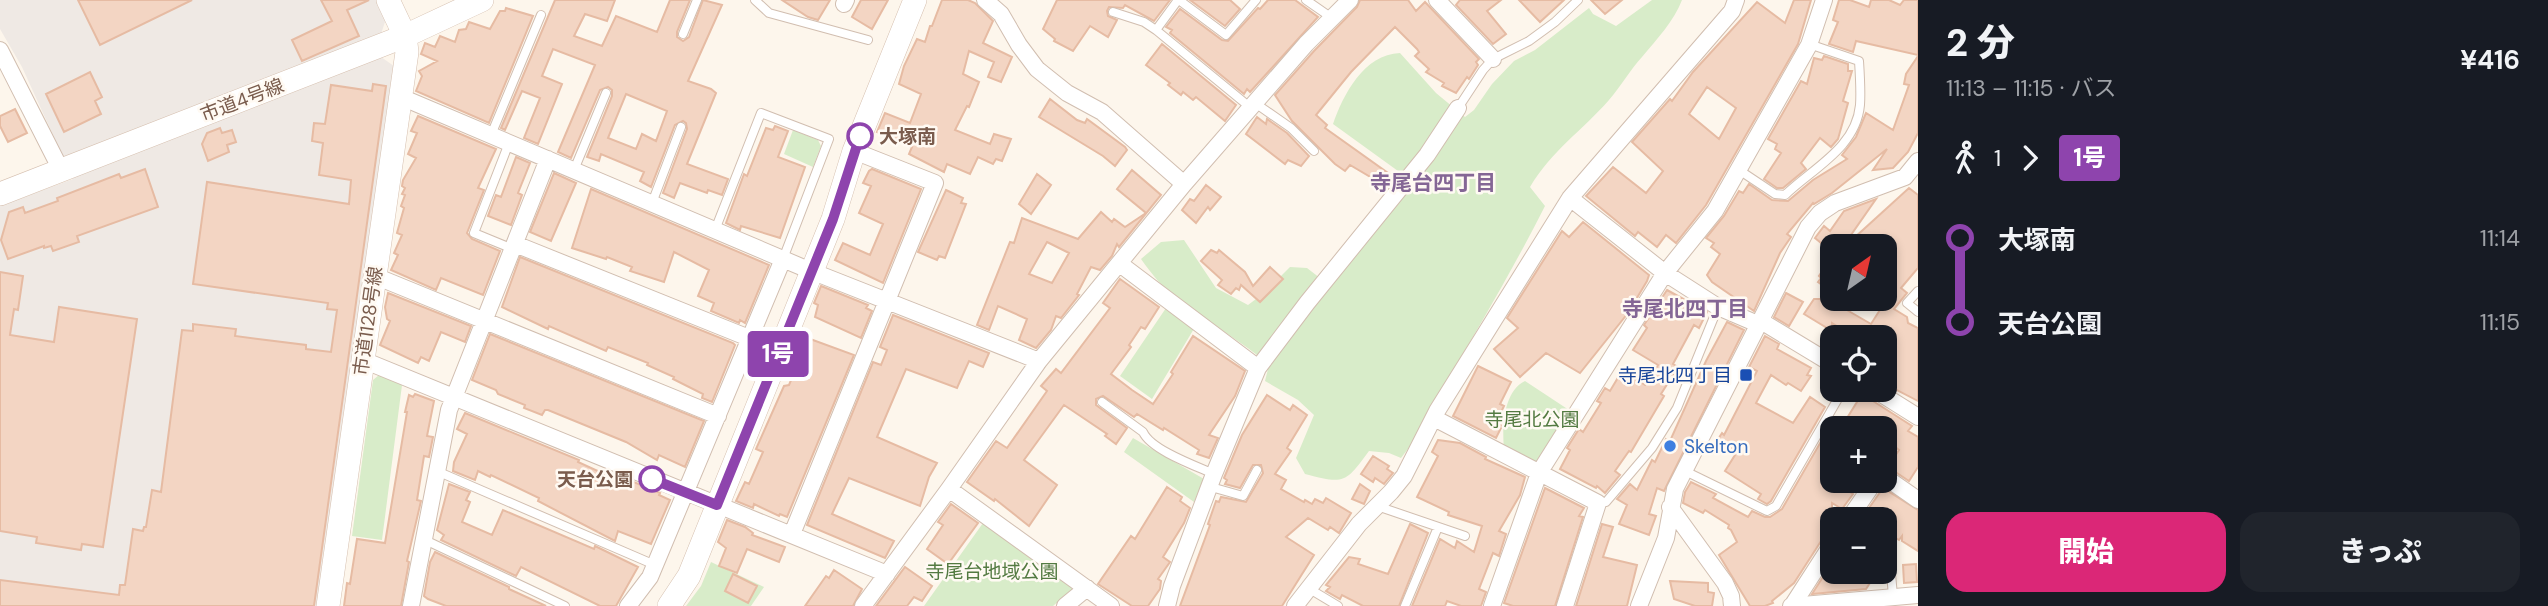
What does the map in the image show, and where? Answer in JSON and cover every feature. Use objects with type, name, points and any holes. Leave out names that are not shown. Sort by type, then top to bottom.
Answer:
[{"type":"street","points":[[388,0],[405,36]]},
{"type":"street","name":"市道4号線","points":[[0,194],[405,36],[482,0]]},
{"type":"street","points":[[669,606],[689,576],[833,219],[854,151],[915,0]]},
{"type":"street","points":[[985,0],[1002,14],[1019,45],[1037,69],[1067,93],[1102,112],[1184,184]]},
{"type":"street","points":[[863,606],[1039,360],[1184,184],[1306,44],[1350,0]]},
{"type":"street","points":[[1437,0],[1493,59]]},
{"type":"street","points":[[1296,606],[1359,524],[1404,476],[1434,418],[1570,198],[1732,11],[1736,0]]},
{"type":"street","points":[[1492,606],[1539,473],[1665,273],[1715,211],[1809,44],[1824,0]]},
{"type":"street","name":"市道1128号線","points":[[328,606],[401,97],[407,52],[405,36]]},
{"type":"street","points":[[0,50],[62,172]]},
{"type":"street","points":[[401,97],[811,271],[1039,360]]},
{"type":"street","points":[[1167,606],[1172,586],[1258,368],[1427,155],[1458,108]]},
{"type":"street","points":[[792,534],[935,183],[854,151]]},
{"type":"street","points":[[413,605],[449,410],[548,159]]},
{"type":"street","points":[[1639,606],[1666,538],[1675,489],[1808,228],[1821,213],[1845,198],[1905,177],[1918,161]]},
{"type":"street","points":[[1905,177],[1918,188]]},
{"type":"street","points":[[1570,198],[1665,273],[1718,307],[1760,323],[1820,357]]},
{"type":"street","points":[[514,246],[750,338]]},
{"type":"street","points":[[628,606],[650,577],[783,259]]},
{"type":"street","points":[[1120,264],[1258,368]]},
{"type":"street","points":[[375,276],[718,416]]},
{"type":"street","points":[[363,360],[887,573]]},
{"type":"street","points":[[1894,402],[1918,417]]},
{"type":"street","points":[[1434,418],[1598,503],[1565,606]]},
{"type":"street","points":[[1897,485],[1918,500]]},
{"type":"street","points":[[949,489],[1111,606]]},
{"type":"street","points":[[1670,507],[1725,583],[1732,606]]},
{"type":"street","points":[[1792,606],[1820,563]]},
{"type":"street","points":[[1065,606],[1087,588]]},
{"type":"street","points":[[1792,606],[1918,595]]},
{"type":"lane","points":[[683,34],[697,0]]},
{"type":"lane","points":[[755,0],[769,13],[867,40]]},
{"type":"lane","points":[[1156,30],[1179,0],[1226,35],[1255,0]]},
{"type":"lane","points":[[1306,0],[1332,18]]},
{"type":"lane","points":[[1458,108],[1493,59],[1529,41],[1555,22],[1578,0]]},
{"type":"lane","points":[[1113,12],[1144,22],[1156,30],[1253,105],[1291,128],[1314,152]]},
{"type":"lane","points":[[491,135],[541,15]]},
{"type":"lane","points":[[1739,170],[1775,194],[1785,195],[1837,153],[1852,133],[1860,107],[1859,61],[1809,44]]},
{"type":"lane","points":[[574,170],[606,93]]},
{"type":"lane","points":[[715,230],[761,113],[829,139],[783,259]]},
{"type":"lane","points":[[652,203],[681,127]]},
{"type":"lane","points":[[509,143],[474,233],[514,246]]},
{"type":"lane","points":[[1918,291],[1908,303],[1918,312]]},
{"type":"lane","points":[[1598,503],[1606,502],[1652,448],[1677,408],[1718,307]]},
{"type":"lane","points":[[1102,402],[1143,432],[1146,439],[1213,481],[1243,496],[1257,470]]},
{"type":"lane","points":[[1685,471],[1767,511],[1776,506],[1836,402]]},
{"type":"lane","points":[[439,472],[655,565]]},
{"type":"lane","points":[[1377,506],[1465,536]]},
{"type":"lane","points":[[1405,606],[1438,527]]},
{"type":"lane","points":[[425,540],[565,606]]},
{"type":"lane","points":[[1893,584],[1894,596]]},
{"type":"lane","points":[[1308,588],[1338,606]]},
{"type":"shaded area","points":[[0,0],[377,0],[386,19],[381,34],[381,57],[394,66],[319,606],[0,606],[0,206],[73,179],[22,67],[0,29]]},
{"type":"green space","points":[[1652,0],[1682,0],[1670,23],[1613,95],[1558,151],[1530,187],[1545,206],[1408,449],[1401,458],[1389,453],[1369,451],[1343,479],[1305,474],[1296,458],[1314,415],[1298,400],[1265,381],[1269,365],[1171,293],[1141,259],[1161,242],[1184,240],[1216,288],[1248,305],[1290,267],[1307,268],[1329,285],[1409,189],[1398,171],[1333,124],[1349,89],[1366,68],[1387,55],[1400,53],[1436,93],[1465,117],[1474,110],[1492,84],[1514,61],[1535,50],[1589,8],[1593,14],[1616,26]]},
{"type":"green space","points":[[793,130],[818,140],[821,146],[813,167],[784,154]]},
{"type":"green space","points":[[1166,308],[1195,327],[1152,399],[1120,376]]},
{"type":"green space","points":[[379,375],[402,385],[382,540],[352,536],[373,380]]},
{"type":"green space","name":"寺尾北公園","points":[[1525,381],[1569,410],[1536,462],[1504,449],[1503,431],[1508,402],[1512,393]]},
{"type":"green space","points":[[1133,438],[1204,479],[1194,502],[1124,452]]},
{"type":"green space","name":"寺尾台地域公園","points":[[983,523],[1074,588],[1053,606],[924,606]]},
{"type":"green space","points":[[711,562],[764,587],[751,606],[686,606],[701,586]]},
{"type":"building","points":[[78,0],[192,0],[100,45]]},
{"type":"building","points":[[321,0],[369,0],[347,10],[359,36],[302,61],[292,40],[332,21]]},
{"type":"building","points":[[555,0],[615,0],[607,21],[585,14],[574,36],[602,46],[616,16],[657,32],[670,0],[690,0],[677,32],[677,37],[683,41],[689,37],[703,0],[722,5],[688,81],[716,93],[687,164],[728,179],[722,195],[708,190],[707,193],[680,183],[674,198],[663,193],[687,129],[683,121],[675,125],[651,187],[640,181],[644,172],[601,154],[599,161],[587,157],[612,96],[612,90],[608,87],[600,90],[571,158],[558,152],[595,65],[553,49],[542,76],[562,84],[538,144],[524,138],[540,98],[522,91],[505,130],[501,128]],"holes":[[[626,94],[667,111],[656,141],[642,134],[636,149],[608,138]]]},
{"type":"building","points":[[782,0],[830,0],[818,20],[808,17]]},
{"type":"building","points":[[861,0],[888,0],[872,29],[852,17]]},
{"type":"building","points":[[942,0],[968,0],[975,3],[993,21],[983,43],[1012,57],[1001,82],[988,77],[994,62],[969,51],[963,74],[979,82],[969,107],[967,106],[955,130],[990,144],[994,134],[1011,139],[1002,161],[996,159],[993,164],[978,157],[970,174],[947,164],[944,172],[909,154],[912,147],[877,132],[885,113],[910,123],[921,94],[899,84],[917,39],[925,42]]},
{"type":"building","points":[[1057,0],[1170,0],[1154,21],[1125,5],[1123,8],[1109,7],[1108,16],[1117,20],[1108,37],[1090,26],[1073,51],[1054,41],[1043,29]]},
{"type":"building","points":[[1190,0],[1230,0],[1240,9],[1225,26]]},
{"type":"building","points":[[1268,0],[1295,0],[1318,17],[1250,92],[1247,89],[1244,94],[1166,27],[1180,9],[1222,40],[1228,41]]},
{"type":"building","points":[[1360,0],[1408,0],[1416,11],[1425,2],[1479,59],[1469,79],[1467,77],[1456,93],[1442,86],[1444,83],[1426,72],[1429,69],[1415,56],[1419,52],[1417,49],[1395,27],[1351,72],[1316,115],[1327,125],[1325,128],[1395,178],[1385,190],[1376,184],[1377,181],[1350,165],[1345,171],[1335,164],[1292,121],[1275,95],[1357,7]]},
{"type":"building","points":[[1460,0],[1501,0],[1487,11],[1506,34],[1493,44],[1456,5]]},
{"type":"building","points":[[1519,0],[1564,0],[1540,22]]},
{"type":"building","points":[[1591,0],[1622,0],[1605,14]]},
{"type":"building","points":[[1794,0],[1811,0],[1798,44],[1706,205],[1676,243],[1666,235],[1657,247],[1638,232],[1635,236],[1586,196],[1613,167],[1646,193],[1663,171],[1632,142],[1670,99],[1672,101],[1693,72],[1757,2],[1785,23]],"holes":[[[1707,87],[1736,108],[1719,139],[1689,114]]]},
{"type":"building","points":[[1839,0],[1850,0],[1869,7],[1871,0],[1889,0],[1900,5],[1904,0],[1918,0],[1918,55],[1856,41],[1853,52],[1829,44],[1838,22],[1833,20]]},
{"type":"building","points":[[506,8],[533,16],[489,123],[416,91],[422,76],[419,71],[437,61],[421,54],[425,43],[435,47],[440,36],[455,42],[459,30],[466,29],[469,22],[490,29],[500,11],[505,11]]},
{"type":"building","points":[[1162,44],[1236,105],[1225,121],[1196,97],[1193,100],[1183,92],[1181,95],[1146,65]]},
{"type":"building","points":[[1824,56],[1848,64],[1848,71],[1852,71],[1843,101],[1848,103],[1838,139],[1831,147],[1820,138],[1801,163],[1806,169],[1783,188],[1777,188],[1764,179],[1781,153],[1775,149],[1777,144],[1768,139],[1801,81],[1807,84],[1814,58],[1822,60]]},
{"type":"building","points":[[1918,56],[1918,133],[1908,152],[1893,168],[1873,170],[1887,149],[1832,193],[1813,203],[1787,234],[1791,237],[1780,253],[1754,311],[1712,282],[1707,275],[1720,254],[1711,247],[1714,243],[1706,238],[1739,191],[1743,193],[1749,184],[1772,200],[1788,201],[1813,180],[1847,159],[1842,155],[1856,137],[1866,113],[1893,130],[1909,85],[1904,84],[1906,74]]},
{"type":"building","points":[[90,72],[102,97],[95,101],[101,114],[64,132],[46,94]]},
{"type":"building","points":[[373,84],[386,86],[314,606],[0,606],[0,580],[119,595],[120,585],[125,585],[133,529],[143,531],[152,490],[161,492],[182,330],[193,331],[193,324],[236,329],[235,336],[306,345],[306,349],[331,352],[337,310],[327,309],[328,303],[193,284],[207,182],[349,204],[351,180],[319,175],[323,143],[312,141],[314,123],[325,124],[331,85],[372,91]]},
{"type":"building","points":[[1050,99],[1077,120],[1085,123],[1087,119],[1125,147],[1127,150],[1115,166],[1039,117]]},
{"type":"building","points":[[15,109],[27,133],[8,142],[0,126],[0,116]]},
{"type":"building","points":[[418,116],[496,149],[478,188],[484,190],[467,233],[472,239],[500,251],[483,295],[441,278],[436,290],[391,270],[398,255],[394,253],[402,235],[397,233],[404,208],[401,206],[405,195],[402,194],[405,188],[402,186],[403,180],[416,158],[408,154],[417,133],[411,131]]},
{"type":"building","points":[[1257,117],[1266,124],[1267,119],[1287,133],[1309,156],[1301,166],[1288,160],[1285,164],[1246,134]]},
{"type":"building","points":[[775,126],[788,131],[778,157],[805,167],[780,238],[741,226],[740,230],[726,223],[744,174],[747,176],[766,128],[773,130]]},
{"type":"building","points":[[220,128],[222,133],[232,130],[236,142],[227,145],[229,152],[208,161],[202,144],[207,133]]},
{"type":"building","points":[[516,157],[530,163],[518,193],[522,195],[511,225],[488,216],[496,195],[501,197]]},
{"type":"building","points":[[145,169],[158,207],[77,236],[79,242],[53,251],[51,246],[44,246],[8,259],[1,240],[9,212],[23,207],[25,213],[119,174],[121,178]]},
{"type":"building","points":[[872,169],[921,189],[883,283],[835,260],[843,243],[870,255],[883,224],[859,213],[871,186],[863,183]]},
{"type":"building","points":[[1132,170],[1161,195],[1119,247],[1117,244],[1112,256],[1100,270],[1091,267],[1077,294],[1079,295],[1061,318],[1056,316],[1051,330],[1036,348],[1019,340],[1027,319],[998,306],[989,330],[977,325],[1010,242],[1014,243],[1022,218],[1078,239],[1101,212],[1112,222],[1114,219],[1125,227],[1146,213],[1117,189]],"holes":[[[1047,242],[1069,253],[1052,283],[1029,274]]]},
{"type":"building","points":[[554,173],[576,183],[551,241],[530,232]]},
{"type":"building","points":[[1037,174],[1051,185],[1031,214],[1019,204]]},
{"type":"building","points":[[1206,185],[1221,197],[1210,210],[1208,207],[1196,223],[1182,210],[1190,199],[1194,201]]},
{"type":"building","points":[[1909,188],[1918,195],[1918,268],[1901,288],[1907,293],[1897,305],[1897,234],[1858,234]]},
{"type":"building","points":[[591,189],[769,265],[745,323],[711,311],[714,303],[698,296],[709,270],[674,252],[664,282],[630,271],[632,267],[607,257],[606,259],[572,248]]},
{"type":"building","points":[[946,190],[963,198],[961,203],[966,204],[945,258],[939,256],[937,260],[918,252]]},
{"type":"building","points":[[1876,199],[1852,234],[1820,234],[1820,242],[1815,238],[1824,226],[1830,231],[1844,211]]},
{"type":"building","points":[[1583,222],[1649,275],[1647,281],[1628,313],[1580,373],[1546,353],[1520,377],[1494,349],[1518,328],[1507,318],[1562,231],[1569,237]]},
{"type":"building","points":[[1211,250],[1217,253],[1219,250],[1245,272],[1253,286],[1270,267],[1283,279],[1260,302],[1241,285],[1239,290],[1236,288],[1231,294],[1218,285],[1222,280],[1201,261]]},
{"type":"building","points":[[520,257],[733,343],[735,345],[712,402],[702,398],[703,394],[673,379],[674,377],[647,365],[648,363],[608,347],[606,351],[549,326],[548,329],[502,307]]},
{"type":"building","points":[[0,272],[23,276],[18,310],[14,309],[10,335],[54,342],[59,307],[137,319],[103,547],[82,544],[81,550],[36,543],[37,537],[0,531]]},
{"type":"building","points":[[1120,279],[1159,307],[1145,329],[1141,327],[1129,345],[1131,347],[1111,374],[1132,390],[1153,404],[1193,336],[1245,371],[1235,396],[1209,435],[1218,438],[1209,458],[1197,454],[1199,450],[1164,428],[1163,430],[1137,414],[1134,417],[1103,396],[1096,399],[1096,405],[1127,428],[1116,444],[1105,436],[1107,434],[1064,405],[1024,460],[1057,485],[1029,526],[995,499],[994,501],[967,482],[996,441],[1007,448],[1047,391],[1041,386],[1056,369],[1061,373],[1110,308],[1103,303]]},
{"type":"building","points":[[821,286],[868,305],[866,308],[872,311],[861,338],[815,317],[818,305],[814,303]]},
{"type":"building","points":[[1667,290],[1707,312],[1699,328],[1694,325],[1673,364],[1678,367],[1661,394],[1664,396],[1631,452],[1629,451],[1615,471],[1620,475],[1605,493],[1597,486],[1596,488],[1560,469],[1570,450],[1567,448],[1579,429],[1583,432],[1601,403],[1597,401],[1605,388],[1610,391],[1622,371],[1645,385],[1658,365],[1633,350],[1647,328],[1644,325]]},
{"type":"building","points":[[388,293],[471,326],[465,342],[441,332],[429,361],[421,357],[418,363],[380,345],[390,321],[387,319],[385,307]]},
{"type":"building","points":[[1786,293],[1803,302],[1789,326],[1774,317]]},
{"type":"building","points":[[1814,299],[1820,299],[1820,312],[1850,312],[1871,324],[1879,312],[1897,311],[1907,317],[1908,323],[1918,328],[1918,401],[1897,390],[1897,325],[1822,325],[1804,314]]},
{"type":"building","points":[[893,315],[989,353],[983,367],[969,361],[957,388],[906,369],[877,437],[937,463],[929,477],[920,506],[849,478],[832,514],[894,541],[885,558],[807,525],[873,362],[881,365],[887,350],[880,347]]},
{"type":"building","points":[[1727,322],[1744,330],[1664,491],[1657,488],[1649,514],[1656,516],[1649,535],[1619,524],[1627,505],[1617,499],[1630,484],[1637,490],[1666,439],[1670,441]]},
{"type":"building","points":[[490,334],[704,421],[685,467],[659,455],[657,460],[626,442],[548,410],[542,415],[524,408],[525,405],[472,380]]},
{"type":"building","points":[[802,336],[854,355],[787,517],[754,504],[753,508],[736,501],[745,482],[749,484],[763,452],[756,449],[784,386],[789,385],[802,354],[796,352]]},
{"type":"building","points":[[1765,336],[1779,344],[1777,349],[1811,368],[1807,375],[1811,376],[1801,391],[1771,375],[1756,403],[1793,423],[1810,397],[1825,407],[1767,504],[1758,499],[1761,494],[1725,471],[1735,455],[1715,444],[1722,433],[1724,435],[1757,371],[1749,367]]},
{"type":"building","points":[[1478,366],[1511,382],[1500,404],[1504,406],[1496,423],[1502,426],[1496,438],[1453,416]]},
{"type":"building","points":[[415,394],[434,401],[427,436],[433,437],[429,457],[424,456],[417,500],[421,501],[407,561],[409,562],[401,606],[344,606],[357,539],[385,543],[405,412],[409,395],[413,397]]},
{"type":"building","points":[[1267,395],[1290,410],[1293,405],[1307,415],[1287,448],[1291,451],[1275,474],[1286,480],[1281,489],[1312,504],[1315,499],[1323,503],[1326,498],[1351,513],[1339,533],[1308,518],[1286,537],[1314,555],[1282,606],[1180,606],[1210,525],[1208,524],[1216,501],[1219,502],[1221,497],[1246,502],[1263,473],[1261,465],[1253,465],[1240,488],[1225,484],[1227,480],[1224,478],[1242,435]]},
{"type":"building","points":[[1857,402],[1874,402],[1896,416],[1848,416]]},
{"type":"building","points":[[465,413],[579,460],[578,462],[615,479],[617,475],[660,493],[659,495],[670,500],[651,544],[618,531],[615,541],[538,501],[539,498],[491,475],[490,477],[478,471],[475,480],[453,471],[454,462],[467,434],[457,429]]},
{"type":"building","points":[[1897,416],[1912,426],[1908,431],[1918,437],[1918,467],[1909,481],[1897,473]]},
{"type":"building","points":[[1438,440],[1460,443],[1486,457],[1485,459],[1525,477],[1520,495],[1499,531],[1506,534],[1499,556],[1493,553],[1479,589],[1486,592],[1481,606],[1461,606],[1447,601],[1445,606],[1412,606],[1440,539],[1455,548],[1457,541],[1474,552],[1482,526],[1448,515],[1449,512],[1417,497],[1438,456],[1432,452]]},
{"type":"building","points":[[1820,443],[1820,493],[1853,494],[1843,507],[1832,503],[1832,507],[1820,507],[1820,543],[1794,583],[1772,601],[1773,603],[1750,606],[1719,555],[1737,542],[1728,528],[1729,525],[1705,510],[1703,513],[1683,503],[1685,492],[1691,482],[1716,494],[1713,498],[1748,517],[1752,511],[1770,517],[1782,509]]},
{"type":"building","points":[[1373,456],[1389,466],[1387,469],[1393,473],[1384,484],[1375,478],[1373,482],[1361,474]]},
{"type":"building","points":[[449,484],[470,492],[466,500],[470,502],[462,522],[492,535],[503,510],[594,549],[595,546],[638,567],[616,606],[600,606],[521,567],[516,576],[441,540],[444,535],[437,530]]},
{"type":"building","points":[[1360,484],[1370,491],[1364,504],[1352,499]]},
{"type":"building","points":[[1167,487],[1182,497],[1180,501],[1190,508],[1163,557],[1170,562],[1158,579],[1161,581],[1160,589],[1148,606],[1132,606],[1098,584],[1131,536],[1135,539]]},
{"type":"building","points":[[1545,488],[1584,508],[1579,516],[1583,517],[1555,606],[1513,606],[1504,603]]},
{"type":"building","points":[[1880,493],[1891,493],[1918,510],[1918,551],[1902,541],[1902,536],[1897,539],[1897,507],[1870,507]]},
{"type":"building","points":[[951,504],[978,523],[948,564],[927,549],[943,525],[938,522]]},
{"type":"building","points":[[727,520],[745,527],[752,535],[785,547],[779,562],[747,549],[737,573],[719,566],[726,548],[718,542]]},
{"type":"building","points":[[1410,524],[1428,533],[1399,606],[1363,606],[1342,595],[1340,599],[1326,591],[1330,587],[1326,585],[1349,557],[1360,559],[1358,564],[1388,574]]},
{"type":"building","points":[[1602,524],[1613,527],[1603,557],[1637,565],[1627,606],[1576,606]]},
{"type":"building","points":[[435,552],[546,606],[446,606],[428,599],[424,596],[430,562]]},
{"type":"building","points":[[1916,564],[1917,582],[1904,583],[1903,565]]},
{"type":"building","points":[[905,567],[932,586],[922,601],[914,597],[907,606],[876,606]]},
{"type":"building","points":[[834,570],[862,589],[853,606],[805,606],[826,576],[829,578]]},
{"type":"building","points":[[733,574],[757,586],[748,603],[725,591]]},
{"type":"building","points":[[1670,581],[1708,583],[1708,592],[1714,593],[1712,606],[1695,606],[1674,599]]},
{"type":"building","points":[[1820,582],[1820,584],[1869,584],[1866,589],[1812,594]]},
{"type":"bus line","name":"1号","points":[[652,479],[717,505],[833,219],[860,136]]},
{"type":"place","name":"大塚南","points":[[860,136]]},
{"type":"place","name":"寺尾北四丁目","points":[[1746,375]]},
{"type":"place","name":"Skelton","points":[[1670,446]]},
{"type":"place","name":"天台公園","points":[[652,479]]},
{"type":"district","name":"寺尾台四丁目","points":[[1433,183]]},
{"type":"district","name":"寺尾北四丁目","points":[[1685,309]]}]
